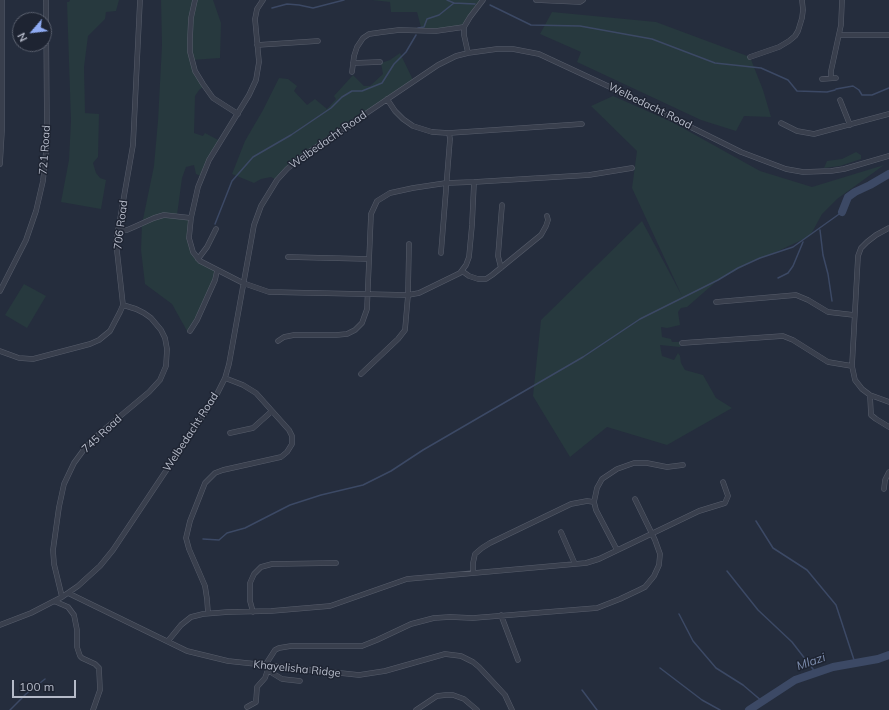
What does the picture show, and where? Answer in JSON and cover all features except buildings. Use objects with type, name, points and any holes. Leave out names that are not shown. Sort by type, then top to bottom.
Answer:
[{"type":"street","points":[[0,164],[2,130],[2,0]]},
{"type":"street","name":"721 Road","points":[[0,291],[18,257],[32,223],[40,198],[46,162],[46,0]]},
{"type":"street","name":"706 Road","points":[[0,351],[19,358],[32,359],[90,344],[99,340],[110,331],[118,318],[122,305],[116,250],[118,229],[133,145],[140,0]]},
{"type":"street","points":[[195,0],[191,18],[190,52],[195,71],[213,98],[238,114]]},
{"type":"street","points":[[263,0],[257,9],[255,16],[259,66],[256,80],[238,114],[204,169],[198,187],[191,218],[190,243],[193,252],[198,259],[217,271],[265,291],[408,295],[423,292],[462,271],[466,265],[469,256],[474,202],[474,182]]},
{"type":"street","points":[[468,52],[464,35],[464,27],[483,0]]},
{"type":"street","points":[[536,0],[580,2],[583,0]]},
{"type":"street","points":[[750,57],[779,47],[795,36],[798,32],[802,18],[802,0]]},
{"type":"street","points":[[822,79],[834,78],[831,71],[840,35],[842,0]]},
{"type":"street","points":[[352,72],[355,51],[359,43],[366,36],[372,33],[399,30],[430,32],[464,27]]},
{"type":"street","points":[[840,35],[889,35]]},
{"type":"street","points":[[257,45],[318,41]]},
{"type":"street","name":"Welbedacht Road","points":[[0,625],[62,597],[86,580],[100,566],[113,550],[210,405],[225,378],[233,346],[254,225],[261,206],[273,185],[287,169],[300,158],[438,65],[468,52],[506,48],[548,57],[741,152],[786,169],[804,172],[831,171],[844,169],[889,156]]},
{"type":"street","points":[[353,63],[380,62]]},
{"type":"street","points":[[387,99],[399,116],[413,126],[426,131],[449,133],[582,124]]},
{"type":"street","points":[[840,100],[850,125]]},
{"type":"street","points":[[781,123],[797,131],[812,134],[889,114]]},
{"type":"street","points":[[441,253],[449,133]]},
{"type":"street","points":[[278,340],[294,335],[336,335],[352,332],[360,326],[368,309],[371,214],[375,205],[380,199],[396,191],[446,183],[589,174],[632,168]]},
{"type":"street","points":[[501,268],[498,256],[502,205]]},
{"type":"street","points":[[118,229],[127,230],[134,228],[160,215],[191,218]]},
{"type":"street","points":[[462,271],[473,278],[482,280],[489,277],[541,235],[548,220],[547,216]]},
{"type":"street","points":[[889,228],[867,242],[858,254],[856,264],[852,366],[856,380],[862,389],[870,395],[889,402]]},
{"type":"street","points":[[198,259],[207,247],[216,229]]},
{"type":"street","points":[[361,374],[403,332],[406,322],[408,295],[409,244]]},
{"type":"street","points":[[288,257],[369,259]]},
{"type":"street","points":[[190,331],[197,320],[211,290],[217,275],[217,271]]},
{"type":"street","points":[[716,302],[735,298],[796,296],[808,300],[828,312],[854,315]]},
{"type":"street","name":"745 Road","points":[[62,597],[54,564],[53,550],[64,484],[74,463],[85,448],[156,385],[160,380],[166,366],[167,350],[165,338],[161,330],[151,318],[144,313],[122,305]]},
{"type":"street","points":[[682,343],[783,336],[793,340],[828,362],[852,366]]},
{"type":"street","points":[[208,613],[205,586],[187,543],[186,534],[205,482],[215,473],[223,470],[281,457],[289,450],[292,444],[291,433],[252,390],[225,378]]},
{"type":"street","points":[[870,395],[871,414],[889,427]]},
{"type":"street","points":[[230,433],[253,428],[272,411]]},
{"type":"street","points":[[617,550],[598,514],[594,502],[597,488],[602,479],[627,464],[640,462],[667,467],[683,465]]},
{"type":"street","points":[[884,490],[885,480],[889,472]]},
{"type":"street","points":[[168,641],[177,628],[191,618],[208,613],[253,612],[330,606],[407,579],[586,563],[599,559],[699,511],[725,503],[728,496],[723,482]]},
{"type":"street","points":[[247,707],[256,702],[257,687],[265,678],[272,654],[279,648],[291,646],[362,646],[401,628],[423,620],[450,617],[473,618],[597,608],[620,600],[639,590],[654,576],[659,565],[660,554],[659,548],[635,499]]},
{"type":"street","points":[[472,573],[475,554],[490,543],[571,504],[587,501],[594,502]]},
{"type":"street","points":[[561,532],[576,564]]},
{"type":"street","points":[[253,612],[250,601],[250,583],[254,574],[262,568],[272,564],[336,563]]},
{"type":"street","name":"Khayelisha Ridge","points":[[68,593],[187,651],[228,661],[267,667],[359,675],[385,671],[445,654],[455,654],[467,658],[479,667],[505,695],[512,710]]},
{"type":"street","points":[[54,601],[68,608],[74,615],[77,630],[77,647],[80,656],[95,664],[99,668],[100,690],[93,710]]},
{"type":"street","points":[[501,615],[518,660]]},
{"type":"street","points":[[267,667],[282,679],[300,681]]},
{"type":"street","points":[[416,710],[437,696],[446,695],[453,695],[464,699],[477,710]]},
{"type":"shaded area","points":[[70,0],[119,0],[116,11],[106,12],[105,19],[88,36],[84,67],[85,113],[99,114],[98,157],[93,163],[96,173],[100,178],[106,180],[101,209],[61,202],[69,160],[71,121],[67,2]]},
{"type":"shaded area","points":[[161,0],[213,0],[221,23],[220,58],[192,60],[204,86],[195,96],[194,133],[203,136],[205,133],[220,141],[201,176],[196,174],[194,165],[186,167],[182,178],[177,215],[191,217],[189,230],[195,256],[217,271],[190,330],[187,331],[172,304],[145,284],[141,250],[142,224],[154,166],[158,121],[162,45]]},
{"type":"shaded area","points":[[372,0],[482,0],[464,26],[422,31],[417,12],[391,12],[390,2]]},
{"type":"shaded area","points":[[552,12],[656,22],[750,57],[763,90],[771,117],[744,116],[736,131],[701,120],[577,62],[581,52],[540,34]]},
{"type":"shaded area","points":[[400,53],[413,80],[314,147],[277,180],[271,177],[261,179],[254,183],[232,174],[245,141],[279,78],[288,79],[297,86],[294,91],[307,105],[315,99],[327,109],[336,99],[334,96],[353,75],[364,86],[370,86],[383,74],[381,63],[390,60]]},
{"type":"shaded area","points":[[613,96],[672,122],[760,171],[812,187],[884,165],[837,199],[822,214],[810,236],[752,262],[718,280],[687,307],[681,308],[678,312],[680,325],[667,328],[661,327],[662,337],[671,339],[672,342],[680,342],[680,347],[660,345],[662,356],[674,360],[678,353],[685,370],[703,375],[716,398],[732,408],[667,445],[607,427],[570,457],[533,396],[541,320],[642,221],[682,296],[632,188],[637,151],[591,106]]},
{"type":"shaded area","points":[[856,152],[861,155],[861,159],[840,166],[824,168],[827,161],[842,159]]},
{"type":"shaded area","points":[[24,284],[46,296],[27,328],[5,315]]},
{"type":"waterway","points":[[272,8],[287,4],[313,8],[344,0]]},
{"type":"waterway","points":[[447,0],[454,3]]},
{"type":"waterway","points":[[418,28],[424,27],[427,19],[439,15],[454,3],[475,4]]},
{"type":"waterway","points":[[490,5],[531,25],[580,26],[652,39],[715,63],[761,68],[788,80],[797,91],[827,92],[835,90]]},
{"type":"waterway","points":[[215,224],[232,181],[253,157],[291,135],[331,108],[342,97],[352,91],[362,91],[382,83],[394,64],[406,52],[416,35]]},
{"type":"waterway","points":[[836,89],[853,86],[859,90],[862,95],[872,95],[889,88]]},
{"type":"waterway","points":[[842,212],[848,197],[889,174]]},
{"type":"waterway","points":[[203,539],[219,540],[227,533],[245,528],[290,505],[321,495],[363,485],[391,471],[423,450],[583,357],[640,319],[718,280],[738,268],[760,258],[793,247],[842,212]]},
{"type":"waterway","points":[[820,230],[823,255],[828,274],[832,301]]},
{"type":"waterway","points":[[778,278],[788,273],[793,266],[803,242]]},
{"type":"waterway","points":[[756,521],[773,548],[807,570],[836,605],[855,663]]},
{"type":"waterway","points":[[727,571],[758,610],[792,642],[816,673]]},
{"type":"waterway","points":[[679,614],[693,641],[716,668],[743,685],[763,702]]},
{"type":"waterway","name":"Mlazi","points":[[749,710],[795,680],[833,667],[878,659],[889,655]]},
{"type":"waterway","points":[[660,668],[702,700],[720,710]]},
{"type":"waterway","points":[[10,710],[26,694],[45,679]]},
{"type":"waterway","points":[[582,690],[597,710]]}]
